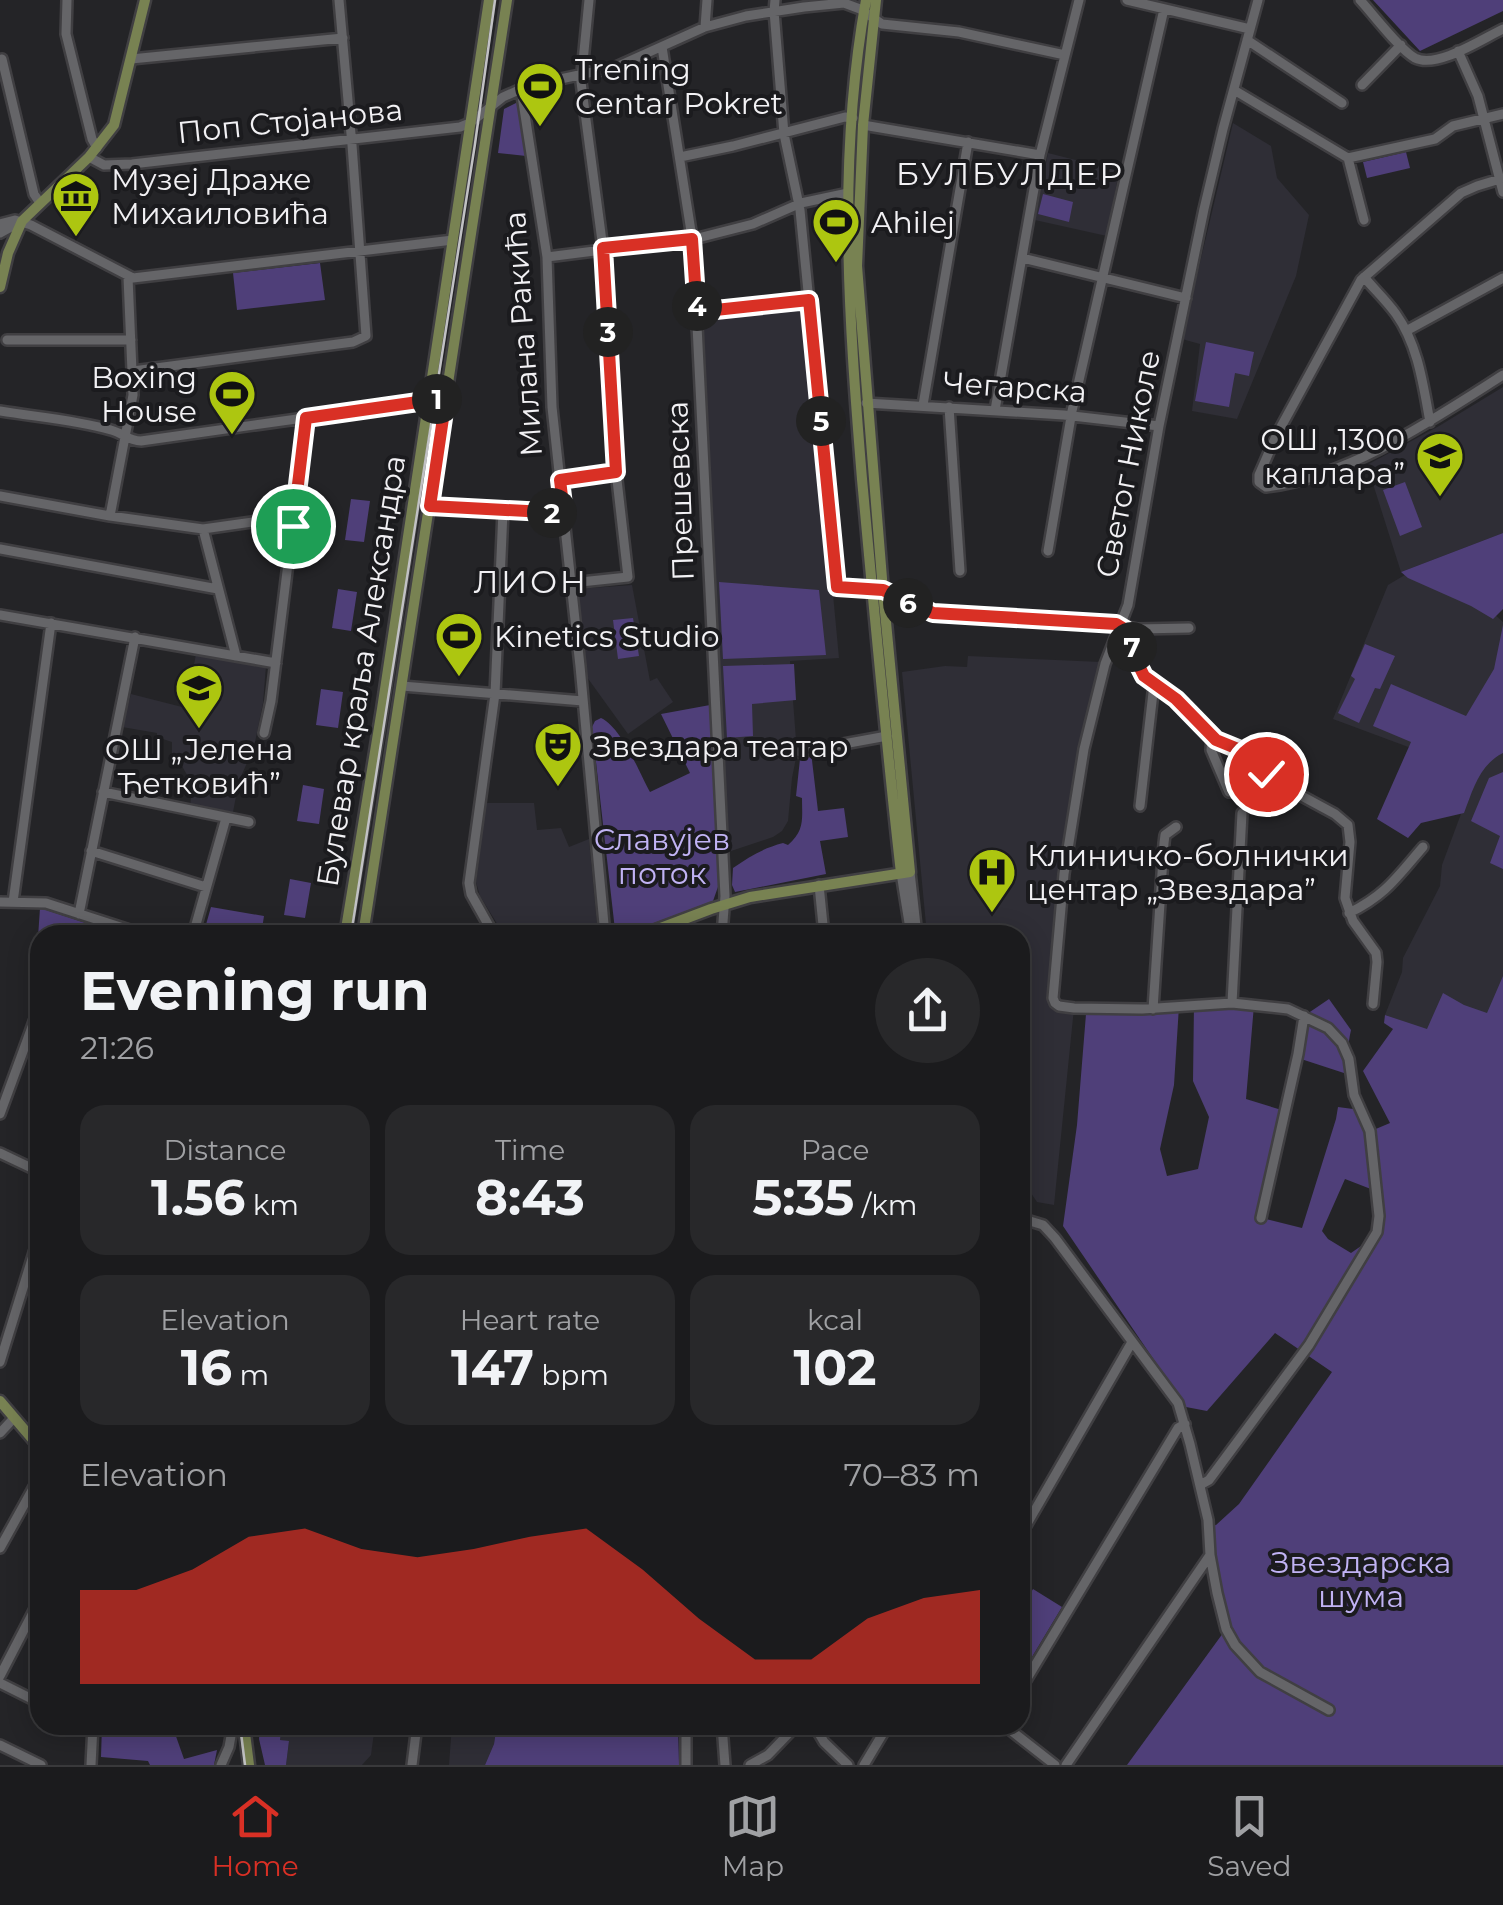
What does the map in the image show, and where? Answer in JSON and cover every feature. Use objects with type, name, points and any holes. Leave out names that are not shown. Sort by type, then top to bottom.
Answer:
[{"type":"main road","points":[[0,287],[6,258],[22,221],[93,152],[116,119],[145,0]]},
{"type":"main road","name":"Булевар краља Александра","points":[[347,925],[489,0]]},
{"type":"main road","name":"Булевар краља Александра","points":[[365,925],[506,0]]},
{"type":"main road","points":[[876,0],[868,10],[848,193],[850,320],[906,873]]},
{"type":"main road","points":[[858,121],[857,266],[877,590],[887,736],[906,873]]},
{"type":"main road","points":[[0,246],[6,258]]},
{"type":"main road","points":[[668,925],[724,904],[906,873]]},
{"type":"main road","points":[[0,1402],[30,1436]]},
{"type":"main road","points":[[245,1735],[249,1765]]},
{"type":"street","points":[[133,371],[364,338],[361,251],[339,0]]},
{"type":"street","points":[[571,582],[628,577],[616,472],[603,248],[580,76],[589,0]]},
{"type":"street","points":[[705,27],[707,0]]},
{"type":"street","points":[[995,410],[1040,155],[1079,0]]},
{"type":"street","points":[[1127,0],[1248,35],[1342,104]]},
{"type":"street","name":"Светог Николе","points":[[1153,1009],[1067,1007],[1054,1003],[1062,893],[1084,749],[1105,664],[1128,605],[1159,426],[1215,161],[1258,0]]},
{"type":"street","points":[[1360,0],[1408,53],[1420,60],[1435,60],[1503,29]]},
{"type":"street","points":[[67,3],[66,34],[93,152]]},
{"type":"street","name":"Поп Стојанова","points":[[93,152],[104,165],[132,164],[460,127],[521,89],[623,65],[705,27],[775,6],[842,3],[868,10],[882,24],[959,32],[1066,54]]},
{"type":"street","points":[[775,6],[784,134],[799,204],[837,587],[877,590],[933,613],[1109,622],[1138,629],[1188,628]]},
{"type":"street","points":[[1048,551],[1072,416],[1164,9]]},
{"type":"street","points":[[131,59],[343,38]]},
{"type":"street","points":[[1362,85],[1401,45]]},
{"type":"street","name":"Прешевска","points":[[662,47],[692,239],[723,925]]},
{"type":"street","points":[[1458,51],[1473,82],[1503,191]]},
{"type":"street","points":[[2,58],[34,194],[40,203]]},
{"type":"street","name":"Милана Ракића","points":[[521,89],[547,256],[552,407],[604,925]]},
{"type":"street","points":[[1234,90],[1348,158],[1435,139],[1453,126],[1503,114]]},
{"type":"street","points":[[680,156],[845,118],[1040,155]]},
{"type":"street","points":[[923,405],[968,142]]},
{"type":"street","points":[[1348,158],[1364,220]]},
{"type":"street","points":[[1500,179],[1461,193],[1364,277],[1276,436],[1259,482],[1268,487],[1351,462],[1430,422],[1503,375]]},
{"type":"street","points":[[547,256],[692,239],[744,226],[799,204],[848,193]]},
{"type":"street","points":[[0,224],[22,221],[128,277],[138,278],[453,240]]},
{"type":"street","points":[[0,233],[22,221]]},
{"type":"street","points":[[1022,258],[1186,298]]},
{"type":"street","points":[[110,516],[133,395],[128,277]]},
{"type":"street","points":[[1364,277],[1386,300],[1406,331],[1416,353],[1430,422]]},
{"type":"street","points":[[1406,331],[1503,278]]},
{"type":"street","points":[[697,312],[809,300]]},
{"type":"street","points":[[7,340],[131,340]]},
{"type":"street","points":[[0,410],[96,427],[141,441],[446,398]]},
{"type":"street","name":"Чегарска","points":[[866,402],[1159,426]]},
{"type":"street","points":[[949,407],[960,572]]},
{"type":"street","points":[[264,733],[306,418]]},
{"type":"street","points":[[560,480],[616,472]]},
{"type":"street","points":[[0,496],[203,529],[294,516]]},
{"type":"street","points":[[430,506],[564,513]]},
{"type":"street","points":[[488,925],[469,883],[495,694],[502,511]]},
{"type":"street","points":[[203,529],[236,656]]},
{"type":"street","points":[[0,549],[218,588]]},
{"type":"street","points":[[0,615],[276,663]]},
{"type":"street","points":[[13,902],[51,624]]},
{"type":"street","points":[[1121,626],[1141,670],[1212,736],[1243,751],[1274,781],[1344,820],[1350,831],[1344,887],[1349,912],[1376,953],[1373,1004]]},
{"type":"street","points":[[79,914],[134,637]]},
{"type":"street","points":[[1140,806],[1154,684]]},
{"type":"street","points":[[402,686],[582,701]]},
{"type":"street","points":[[800,752],[887,736]]},
{"type":"street","points":[[1212,736],[1211,750],[1228,792]]},
{"type":"street","points":[[103,792],[249,822]]},
{"type":"street","points":[[1232,1003],[1242,814]]},
{"type":"street","points":[[196,925],[226,818]]},
{"type":"street","points":[[1176,827],[1167,833],[1164,843],[1153,1009],[1232,1003],[1288,1009],[1334,1032],[1348,1059],[1354,1094],[1370,1131],[1380,1218],[1377,1232],[1309,1345],[1210,1480],[1200,1485]]},
{"type":"street","points":[[1349,912],[1387,890],[1423,847]]},
{"type":"street","points":[[91,851],[206,887]]},
{"type":"street","points":[[906,873],[913,925]]},
{"type":"street","points":[[819,885],[823,925]]},
{"type":"street","points":[[0,902],[46,902],[106,925]]},
{"type":"street","points":[[1261,1218],[1304,1016]]},
{"type":"street","points":[[0,1114],[30,1038]]},
{"type":"street","points":[[0,1153],[30,1167]]},
{"type":"street","points":[[1030,1221],[1043,1225],[1056,1238],[1178,1403],[1209,1526],[1210,1554],[1223,1619],[1235,1645],[1260,1672],[1329,1710]]},
{"type":"street","points":[[0,1362],[30,1265]]},
{"type":"street","points":[[1030,1519],[1132,1342]]},
{"type":"street","points":[[0,1433],[14,1418]]},
{"type":"street","points":[[1030,1674],[1178,1428],[1185,1424]]},
{"type":"street","points":[[0,1548],[30,1494]]},
{"type":"street","points":[[1066,1765],[1210,1554]]},
{"type":"street","points":[[30,1619],[0,1679],[30,1697]]},
{"type":"street","points":[[91,1765],[92,1735]]},
{"type":"street","points":[[222,1765],[232,1735]]},
{"type":"street","points":[[412,1765],[416,1735]]},
{"type":"street","points":[[686,1735],[686,1765]]},
{"type":"street","points":[[723,1735],[725,1765]]},
{"type":"street","points":[[750,1765],[768,1755],[787,1735]]},
{"type":"street","points":[[819,1735],[840,1763]]},
{"type":"street","points":[[864,1765],[882,1735]]},
{"type":"street","points":[[1017,1735],[1055,1765]]},
{"type":"street","points":[[0,1744],[41,1765]]},
{"type":"shaded area","points":[[1233,123],[1271,146],[1277,178],[1309,215],[1296,276],[1237,419],[1192,411],[1200,344],[1182,339]]},
{"type":"shaded area","points":[[1048,153],[1119,171],[1107,236],[1035,220]]},
{"type":"shaded area","points":[[806,307],[839,658],[790,661],[797,753],[788,821],[773,837],[731,851],[718,664],[703,316]]},
{"type":"shaded area","name":"ОШ „1300 каплара”","points":[[1503,387],[1503,533],[1401,572],[1367,465]]},
{"type":"shaded area","points":[[1415,569],[1477,598],[1503,622],[1503,649],[1454,764],[1333,719],[1388,585]]},
{"type":"shaded area","points":[[632,585],[650,681],[657,678],[673,702],[628,734],[584,673],[577,589]]},
{"type":"shaded area","name":"ОШ „Јелена Ћетковић”","points":[[196,654],[266,666],[254,747],[239,781],[233,812],[190,805],[193,785],[172,755],[172,742],[157,737],[157,733],[122,727],[131,694],[186,708]]},
{"type":"shaded area","name":"Клиничко-болнички центар „Звездара”","points":[[968,656],[1101,662],[1081,752],[1055,1003],[1074,1008],[1054,1205],[1037,1202],[1030,1192],[1030,925],[926,925],[902,672],[967,667]]},
{"type":"shaded area","points":[[1503,752],[1503,1026],[1427,1030],[1385,1015],[1402,972],[1403,958],[1440,886],[1442,865],[1481,760]]},
{"type":"shaded area","points":[[486,803],[534,803],[537,830],[561,828],[569,847],[589,839],[597,925],[498,925],[476,882]]},
{"type":"shaded area","points":[[281,1735],[374,1735],[371,1755],[362,1765],[286,1765],[289,1742],[280,1740]]},
{"type":"shaded area","points":[[451,1735],[495,1735],[485,1765],[449,1765]]},
{"type":"green space","points":[[1373,0],[1503,0],[1503,11],[1420,51]]},
{"type":"green space","points":[[518,102],[526,156],[498,153],[504,109]]},
{"type":"green space","points":[[1406,152],[1410,168],[1367,178],[1363,162]]},
{"type":"green space","points":[[1043,194],[1073,202],[1069,222],[1038,214]]},
{"type":"green space","points":[[320,263],[325,300],[237,310],[233,273]]},
{"type":"green space","points":[[1206,342],[1254,352],[1249,376],[1235,373],[1229,407],[1195,401]]},
{"type":"green space","points":[[1405,482],[1422,527],[1400,536],[1383,490]]},
{"type":"green space","points":[[351,499],[370,501],[364,542],[345,540]]},
{"type":"green space","points":[[1503,533],[1503,609],[1493,619],[1401,572]]},
{"type":"green space","points":[[719,582],[819,590],[826,655],[723,659]]},
{"type":"green space","points":[[338,589],[357,592],[351,631],[332,628]]},
{"type":"green space","points":[[633,618],[639,656],[618,659],[613,620]]},
{"type":"green space","points":[[1503,625],[1503,753],[1482,771],[1464,813],[1421,823],[1408,838],[1377,819],[1411,742],[1373,726],[1391,684],[1466,716],[1494,669]]},
{"type":"green space","points":[[1365,644],[1395,656],[1359,723],[1338,713],[1355,679],[1351,676]]},
{"type":"green space","points":[[794,664],[796,700],[752,704],[753,736],[727,738],[723,666]]},
{"type":"green space","points":[[321,689],[343,692],[338,728],[316,725]]},
{"type":"green space","name":"Славујев поток","points":[[710,705],[719,884],[713,901],[649,925],[614,925],[592,727],[601,718],[609,723],[650,792],[690,773],[661,714]]},
{"type":"green space","points":[[811,752],[818,811],[844,808],[848,837],[820,841],[826,874],[735,892],[733,868],[770,847],[788,845],[800,829],[802,798],[796,796],[800,759]]},
{"type":"green space","points":[[1503,772],[1503,869],[1490,863],[1500,836],[1471,821],[1489,778]]},
{"type":"green space","points":[[303,785],[324,789],[319,824],[297,821]]},
{"type":"green space","points":[[290,879],[311,883],[305,918],[284,915]]},
{"type":"green space","points":[[211,907],[264,916],[263,925],[206,925]]},
{"type":"green space","points":[[40,908],[89,924],[89,925],[39,925]]},
{"type":"green space","name":"Звездарска шума","points":[[1503,976],[1503,1765],[1127,1765],[1226,1629],[1209,1526],[1216,1525],[1239,1504],[1332,1372],[1275,1333],[1207,1411],[1186,1407],[1063,1226],[1077,1125],[1086,1014],[1179,1006],[1174,1085],[1160,1149],[1167,1176],[1198,1169],[1209,1117],[1193,1081],[1194,1004],[1254,1005],[1246,1099],[1285,1111],[1304,1016],[1329,999],[1351,1030],[1349,1070],[1371,1131],[1390,1123],[1363,1071],[1393,1029],[1384,1023],[1385,1015],[1427,1029],[1443,993],[1487,1013]],"holes":[[[1298,1058],[1347,1074],[1353,1109],[1338,1107],[1302,1228],[1262,1218]],[[1345,1179],[1376,1191],[1374,1237],[1351,1253],[1322,1231]]]},
{"type":"green space","points":[[1033,1589],[1062,1607],[1030,1660]]},
{"type":"green space","points":[[102,1735],[176,1735],[184,1759],[217,1750],[214,1765],[150,1765],[148,1761],[101,1757]]},
{"type":"green space","points":[[259,1735],[281,1735],[280,1740],[289,1741],[286,1765],[265,1765]]},
{"type":"green space","points":[[495,1735],[678,1735],[679,1765],[485,1765]]},
{"type":"tram line","points":[[353,925],[495,0]]},
{"type":"tram line","points":[[241,1735],[245,1765]]},
{"type":"place","name":"Trening Centar Pokret","points":[[540,128]]},
{"type":"place","name":"Музеј Драже Михаиловића","points":[[76,238]]},
{"type":"place","name":"Ahilej","points":[[836,264]]},
{"type":"place","name":"Boxing House","points":[[232,436]]},
{"type":"place","name":"ОШ „1300 каплара”","points":[[1440,498]]},
{"type":"place","name":"Kinetics Studio","points":[[459,678]]},
{"type":"place","name":"ОШ „Јелена Ћетковић”","points":[[199,730]]},
{"type":"place","name":"Звездара театар","points":[[558,788]]},
{"type":"place","name":"Клиничко-болнички центар „Звездара”","points":[[992,914]]},
{"type":"district","name":"БУЛБУЛДЕР","points":[[1010,173]]},
{"type":"district","name":"ЛИОН","points":[[531,581]]},
{"type":"route","points":[[293,526],[306,418],[446,398],[430,506],[564,513],[560,480],[616,472],[603,248],[692,239],[697,312],[809,300],[837,587],[883,590],[933,613],[1116,624],[1126,630],[1144,676],[1176,699],[1206,732],[1243,751],[1266,774]]}]
